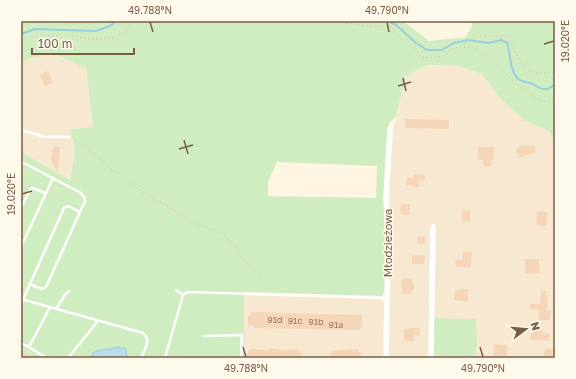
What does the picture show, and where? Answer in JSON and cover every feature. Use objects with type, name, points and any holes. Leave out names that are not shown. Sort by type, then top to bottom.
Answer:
[{"type":"street","name":"Młodzieżowa","points":[[386,358],[388,242],[386,197],[390,128]]},
{"type":"street","points":[[431,358],[433,227]]},
{"type":"lane","points":[[21,130],[45,137],[69,137]]},
{"type":"lane","points":[[21,163],[26,164],[81,193],[85,201],[46,287],[42,289],[29,284]]},
{"type":"lane","points":[[21,247],[53,178]]},
{"type":"lane","points":[[21,208],[32,188],[45,193]]},
{"type":"lane","points":[[21,304],[64,208],[68,206],[80,212]]},
{"type":"lane","points":[[176,290],[182,295]]},
{"type":"lane","points":[[56,309],[69,291]]},
{"type":"lane","points":[[165,358],[182,295],[187,292],[387,298]]},
{"type":"lane","points":[[22,299],[145,334],[148,338],[141,358]]},
{"type":"lane","points":[[29,347],[50,307]]},
{"type":"lane","points":[[68,358],[98,320]]},
{"type":"lane","points":[[204,336],[242,335],[242,358]]},
{"type":"lane","points":[[21,343],[46,358]]},
{"type":"path","points":[[21,40],[40,35],[71,36],[93,39],[114,38],[131,28],[128,21]]},
{"type":"path","points":[[343,21],[346,23],[375,27],[391,26],[403,42],[414,45],[420,56],[428,58],[443,56],[453,48],[472,47],[491,60],[516,84],[543,102],[555,98]]},
{"type":"path","points":[[476,37],[507,36],[514,47],[519,61],[527,69],[543,74],[554,72],[555,77]]},
{"type":"path","points":[[69,137],[93,153],[129,183],[196,223],[224,235],[231,241],[245,261],[279,294]]},
{"type":"shaded area","points":[[44,54],[58,55],[86,69],[93,127],[70,130],[75,149],[70,180],[21,152],[21,63],[30,58]]},
{"type":"shaded area","points":[[427,65],[459,66],[482,74],[500,98],[524,120],[550,132],[555,143],[555,358],[475,358],[477,347],[432,318],[434,225],[431,225],[429,358],[388,358],[388,197],[393,130],[406,76]]},
{"type":"shaded area","points":[[243,295],[382,299],[382,302],[384,302],[384,358],[244,358]]},
{"type":"green space","points":[[21,21],[403,21],[429,41],[466,37],[472,26],[471,21],[555,21],[555,143],[550,132],[524,120],[500,98],[482,74],[459,66],[427,65],[406,76],[396,117],[389,123],[384,197],[385,293],[382,294],[382,296],[244,292],[244,358],[21,358],[21,152],[70,180],[75,149],[70,129],[93,127],[86,69],[69,60],[47,54],[31,58],[21,63]],"holes":[[[277,162],[377,166],[376,198],[268,196],[268,182]]]},
{"type":"green space","points":[[432,318],[476,319],[477,347],[475,358],[433,358]]},
{"type":"water","points":[[117,347],[126,349],[127,356],[129,358],[92,358],[92,354],[96,351]]},
{"type":"building","points":[[48,71],[53,82],[45,86],[39,75]]},
{"type":"building","points":[[405,119],[449,120],[449,129],[405,128]]},
{"type":"building","points":[[534,145],[536,152],[519,158],[518,154],[515,153],[519,146]]},
{"type":"building","points":[[53,146],[60,147],[58,174],[51,159]]},
{"type":"building","points":[[478,147],[494,147],[494,159],[491,160],[492,166],[483,166],[483,160],[478,160]]},
{"type":"building","points":[[413,174],[425,175],[425,181],[419,181],[419,187],[406,185],[407,178],[413,178]]},
{"type":"building","points":[[402,204],[410,204],[410,215],[401,214],[399,209]]},
{"type":"building","points":[[462,210],[470,210],[470,222],[462,222]]},
{"type":"building","points":[[537,211],[547,212],[547,226],[536,225]]},
{"type":"building","points":[[417,237],[425,237],[425,244],[417,244]]},
{"type":"building","points":[[463,252],[472,252],[471,267],[457,267],[455,263],[457,259],[462,260]]},
{"type":"building","points":[[412,255],[425,255],[424,264],[412,264]]},
{"type":"building","points":[[525,259],[539,259],[540,273],[525,274]]},
{"type":"building","points":[[402,278],[413,279],[412,283],[414,283],[414,290],[412,290],[412,294],[402,294]]},
{"type":"building","points":[[468,289],[468,302],[454,300],[455,290]]},
{"type":"building","points":[[541,290],[546,291],[546,295],[548,295],[547,310],[551,310],[550,320],[539,320],[539,310],[530,309],[530,304],[540,304]]},
{"type":"building","points":[[251,312],[362,315],[362,328],[359,330],[254,328],[254,326],[248,326],[248,316],[250,316]]},
{"type":"building","points":[[420,328],[420,335],[414,335],[414,341],[404,341],[404,329]]},
{"type":"building","points":[[532,328],[543,329],[542,333],[550,334],[549,341],[530,340]]},
{"type":"building","points":[[494,344],[508,345],[507,358],[493,357]]},
{"type":"building","points":[[270,348],[283,350],[298,349],[298,351],[301,351],[301,358],[247,358],[248,351],[250,351],[250,349],[270,350]]},
{"type":"building","points":[[545,348],[554,349],[552,358],[543,358]]},
{"type":"building","points":[[351,349],[359,350],[359,352],[361,352],[361,358],[331,358],[331,351]]},
{"type":"building","points":[[21,351],[35,358],[21,358]]},
{"type":"waterway","points":[[21,34],[35,29],[96,31],[110,26],[116,21]]},
{"type":"waterway","points":[[388,21],[396,25],[416,43],[427,50],[442,50],[454,43],[469,40],[489,43],[501,40],[507,43],[513,71],[518,79],[544,89],[555,84]]}]
